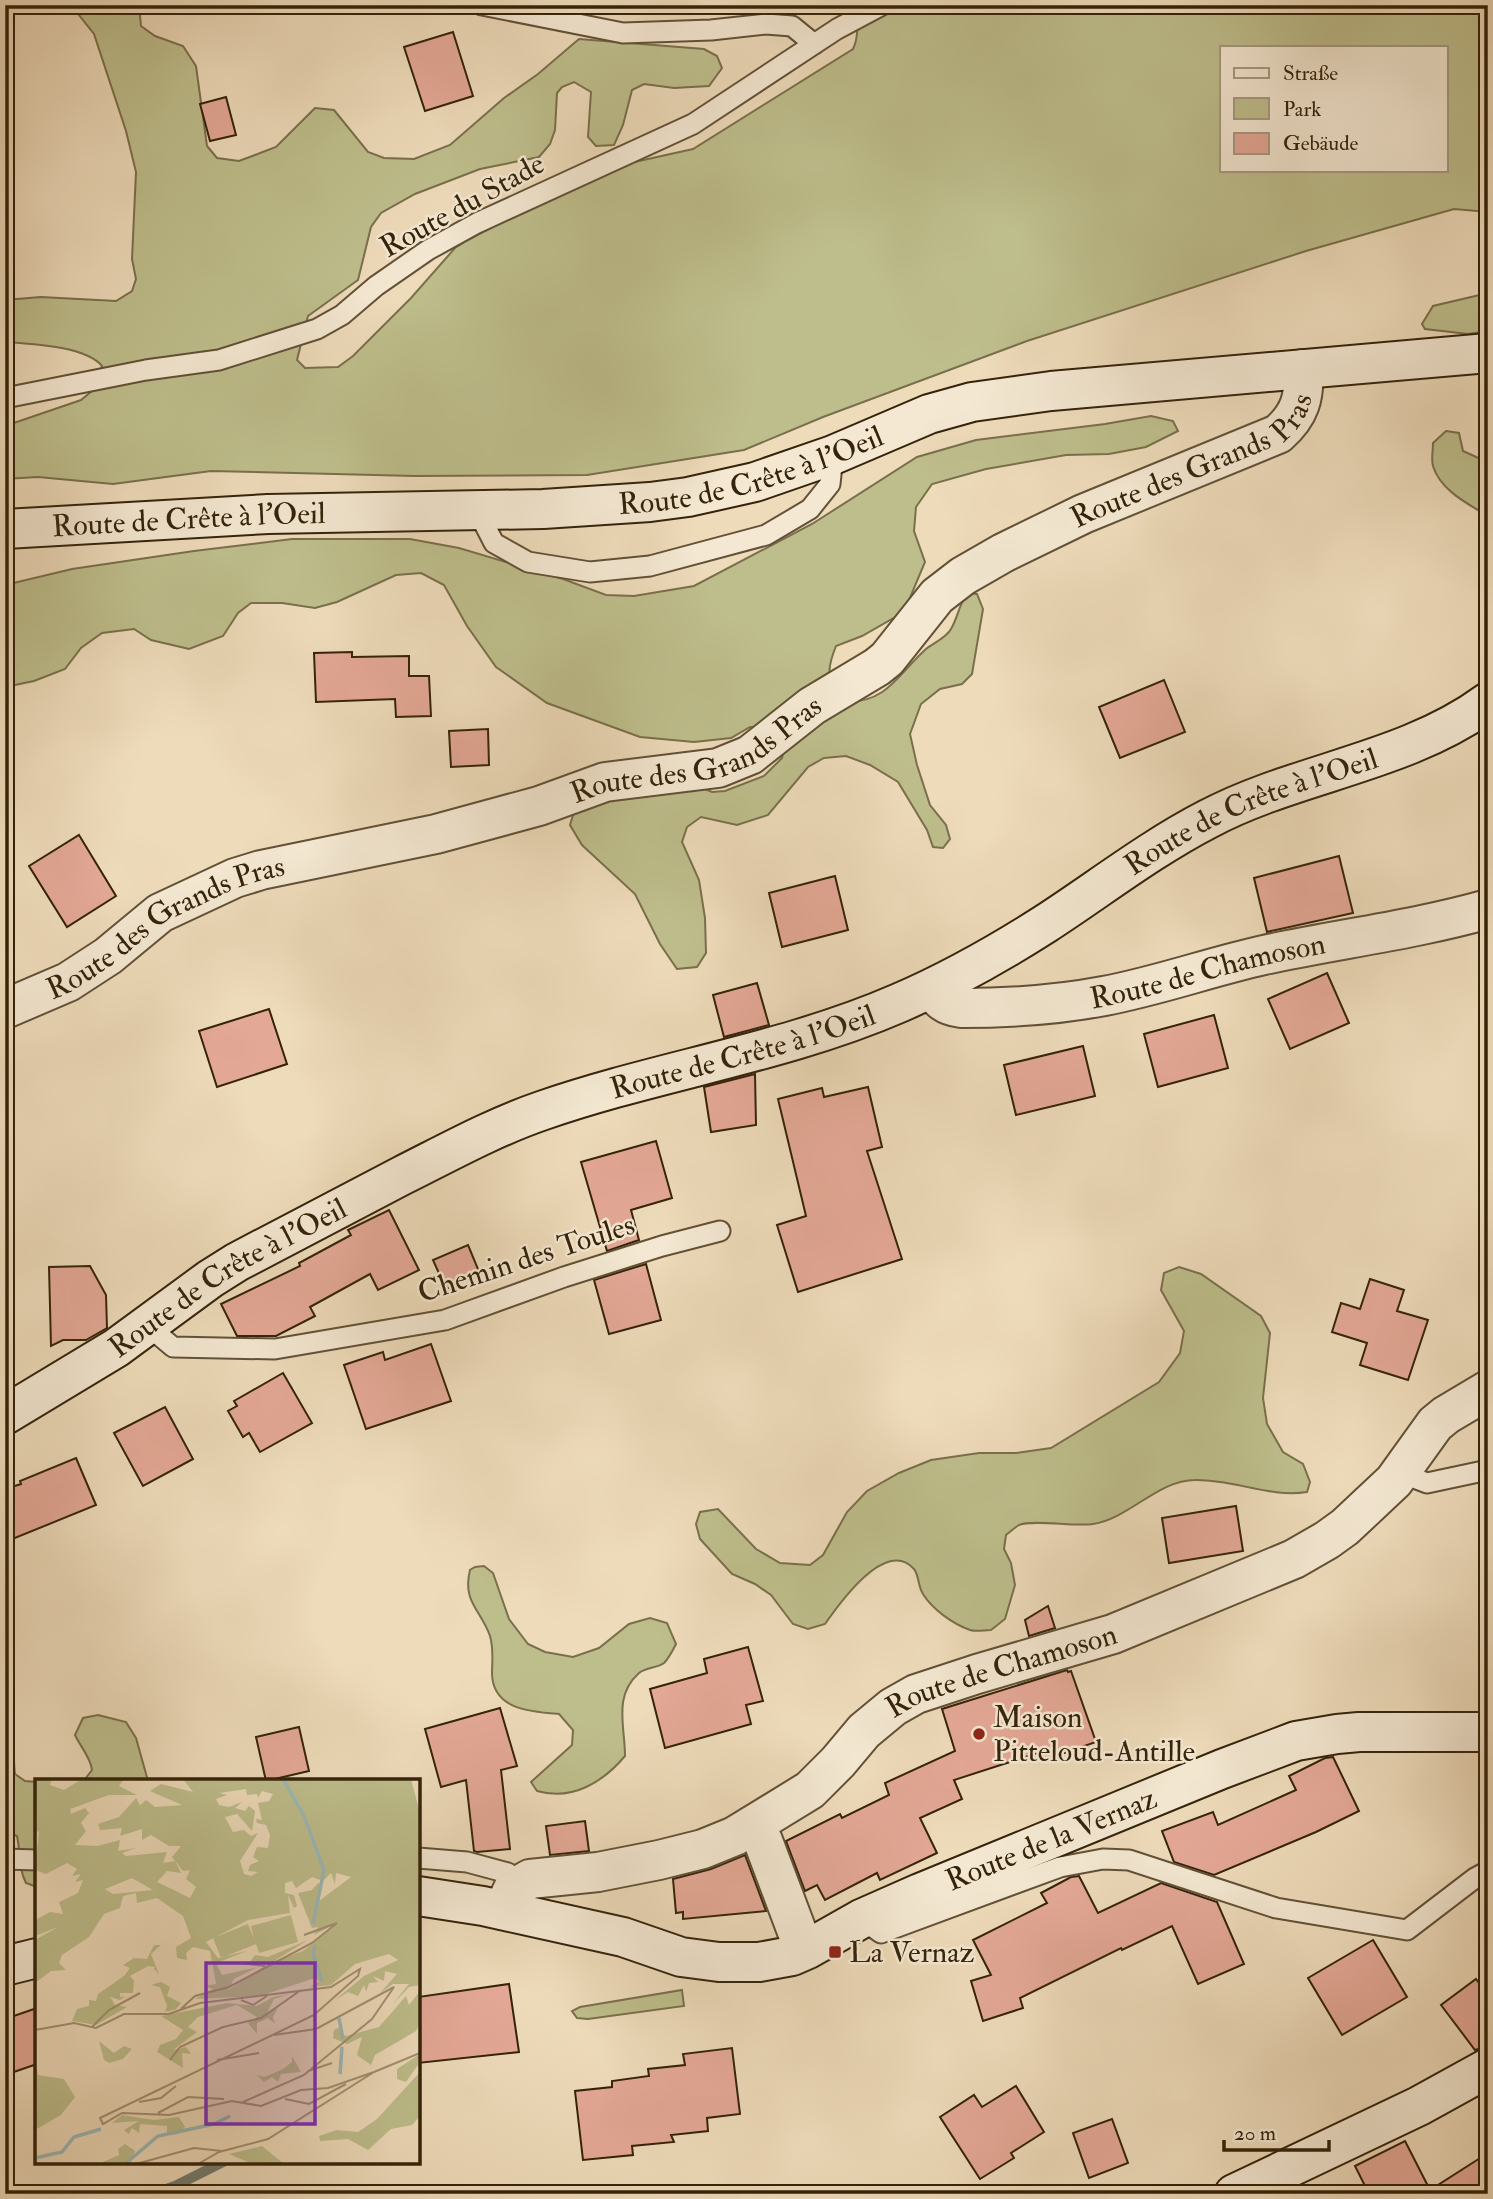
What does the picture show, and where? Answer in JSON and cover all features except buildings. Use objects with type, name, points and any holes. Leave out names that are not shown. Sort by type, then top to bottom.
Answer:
[{"type":"street","name":"Route de Crête à l'Oeil","points":[[5,529],[268,514],[590,507],[688,496],[755,482],[833,455],[929,414],[972,402],[1051,391],[1488,353]]},
{"type":"street","name":"Route des Grands Pras","points":[[5,1009],[68,982],[108,956],[160,913],[235,878],[261,870],[447,831],[539,806],[605,782],[718,768],[750,755],[812,706],[887,659],[937,596],[962,576],[1083,514],[1278,434],[1292,423],[1300,405],[1303,369]]},
{"type":"street","name":"Route de Crête à l'Oeil","points":[[5,1415],[95,1362],[237,1262],[458,1145],[508,1123],[565,1103],[636,1082],[766,1050],[881,1011],[931,989],[1016,942],[1146,855],[1206,820],[1249,799],[1420,740],[1488,702]]},
{"type":"street","name":"Route de Chamoson","points":[[931,989],[941,1002],[961,1008],[1073,1002],[1263,956],[1431,924],[1488,909]]},
{"type":"street","name":"Route de Chamoson","points":[[511,1897],[530,1879],[598,1872],[684,1855],[716,1845],[810,1790],[864,1731],[905,1699],[977,1674],[1113,1634],[1294,1559],[1327,1541],[1345,1527],[1401,1473],[1435,1424],[1488,1390]]},
{"type":"street","name":"Route de la Vernaz","points":[[420,1896],[511,1897],[668,1954],[719,1962],[759,1962],[792,1956],[800,1941],[861,1919],[1222,1769],[1296,1741],[1359,1732],[1488,1732]]},
{"type":"street","points":[[752,1826],[763,1841],[800,1941]]},
{"type":"street","points":[[5,1966],[35,1958]]},
{"type":"street","points":[[1234,2194],[1419,2106],[1488,2068]]},
{"type":"lane","points":[[482,5],[623,33],[712,30],[766,24],[792,26],[814,44]]},
{"type":"lane","name":"Route du Stade","points":[[5,398],[120,374],[219,360],[317,329],[342,314],[376,286],[428,250],[477,223],[693,124],[814,44],[882,5]]},
{"type":"lane","points":[[477,510],[494,543],[528,562],[590,572],[650,566],[766,535],[810,509],[830,484],[833,455]]},
{"type":"lane","name":"Chemin des Toules","points":[[148,1326],[173,1347],[275,1349],[445,1320],[564,1277],[720,1231]]},
{"type":"lane","points":[[1401,1473],[1427,1483],[1488,1470]]},
{"type":"lane","points":[[420,1858],[467,1862],[509,1873],[511,1897]]},
{"type":"lane","points":[[5,1859],[35,1860]]},
{"type":"lane","points":[[861,1919],[881,1933],[1060,1867],[1086,1861],[1117,1859],[1146,1865],[1276,1908],[1407,1930],[1455,1892],[1488,1871]]},
{"type":"green space","points":[[71,5],[139,5],[141,26],[155,36],[183,46],[196,66],[207,146],[217,158],[239,161],[276,147],[315,108],[334,110],[368,152],[384,158],[414,159],[450,145],[579,39],[704,49],[717,56],[722,68],[709,86],[674,88],[644,84],[632,90],[623,125],[614,145],[596,146],[588,137],[591,92],[574,82],[562,87],[557,93],[555,130],[550,144],[539,157],[480,169],[415,194],[381,213],[371,227],[358,280],[308,316],[297,360],[305,368],[338,367],[353,356],[411,298],[455,248],[466,241],[542,201],[621,165],[693,149],[853,49],[857,26],[849,5],[1488,5],[1488,212],[1454,209],[1306,251],[1027,341],[823,417],[744,450],[587,475],[415,476],[211,471],[113,484],[38,477],[5,479],[5,426],[81,400],[92,391],[102,366],[94,359],[71,350],[5,342],[5,300],[41,297],[116,301],[132,291],[136,279],[132,259],[136,172],[126,131],[94,34]]},
{"type":"green space","points":[[1488,293],[1488,331],[1468,334],[1425,329],[1422,324],[1433,306]]},
{"type":"green space","points":[[1151,416],[1173,421],[1178,431],[1146,447],[1109,454],[1066,455],[986,469],[932,484],[916,507],[914,531],[925,562],[904,612],[862,636],[836,646],[829,670],[832,681],[847,702],[861,701],[883,692],[926,649],[949,632],[967,593],[977,594],[983,609],[972,674],[962,684],[940,689],[921,704],[910,734],[930,805],[946,825],[950,839],[943,848],[933,847],[927,830],[898,782],[870,765],[846,756],[824,758],[808,767],[768,815],[737,825],[701,817],[687,827],[682,842],[699,880],[705,918],[706,953],[697,967],[677,969],[660,944],[635,894],[582,845],[570,825],[574,812],[665,773],[712,792],[725,791],[764,776],[782,758],[784,749],[768,729],[750,727],[731,738],[694,742],[640,737],[547,703],[496,667],[467,626],[444,585],[421,573],[396,575],[337,602],[315,608],[282,603],[251,603],[238,613],[223,636],[189,649],[151,640],[134,629],[102,633],[81,648],[65,669],[34,681],[5,687],[5,585],[72,569],[292,539],[410,539],[459,548],[563,579],[606,595],[634,596],[694,586],[812,524],[917,457],[976,440]]},
{"type":"green space","points":[[1446,431],[1459,433],[1463,451],[1488,461],[1488,516],[1456,496],[1437,475],[1432,464],[1433,443]]},
{"type":"green space","points":[[1179,1267],[1201,1274],[1261,1316],[1270,1333],[1263,1398],[1267,1424],[1283,1452],[1303,1464],[1310,1482],[1307,1492],[1279,1493],[1223,1482],[1195,1480],[1169,1486],[1119,1515],[1093,1524],[1019,1525],[1006,1535],[1004,1549],[1011,1563],[1015,1585],[1005,1619],[991,1630],[970,1630],[937,1610],[921,1591],[914,1569],[903,1561],[890,1561],[877,1567],[852,1589],[825,1624],[808,1629],[793,1624],[771,1595],[732,1574],[700,1539],[696,1524],[700,1512],[718,1509],[756,1549],[780,1563],[810,1565],[823,1555],[847,1512],[867,1491],[899,1473],[931,1460],[979,1453],[1016,1453],[1051,1448],[1159,1382],[1180,1353],[1184,1331],[1161,1290],[1164,1273]]},
{"type":"green space","points":[[484,1566],[493,1573],[509,1619],[528,1644],[545,1652],[573,1657],[599,1648],[629,1624],[650,1618],[667,1623],[676,1644],[671,1654],[661,1665],[639,1673],[626,1691],[622,1712],[625,1756],[607,1774],[586,1787],[563,1793],[550,1793],[537,1791],[531,1782],[572,1745],[573,1730],[559,1714],[526,1710],[507,1702],[494,1686],[490,1636],[468,1590],[470,1570]]},
{"type":"green space","points":[[98,1715],[126,1722],[136,1738],[147,1779],[85,1779],[92,1770],[75,1735],[83,1718]]},
{"type":"green space","points":[[5,1722],[12,1734],[15,1774],[25,1781],[35,1782],[35,1886],[26,1883],[23,1877],[17,1836],[5,1831]]},
{"type":"green space","points":[[682,1990],[684,2006],[588,2019],[577,2018],[572,2011],[580,2007]]},
{"type":"waterway","points":[[151,2194],[175,2186],[219,2164]]},
{"type":"place","name":"Maison Pitteloud-Antille","points":[[979,1734]]},
{"type":"place","name":"La Vernaz","points":[[835,1952]]}]
